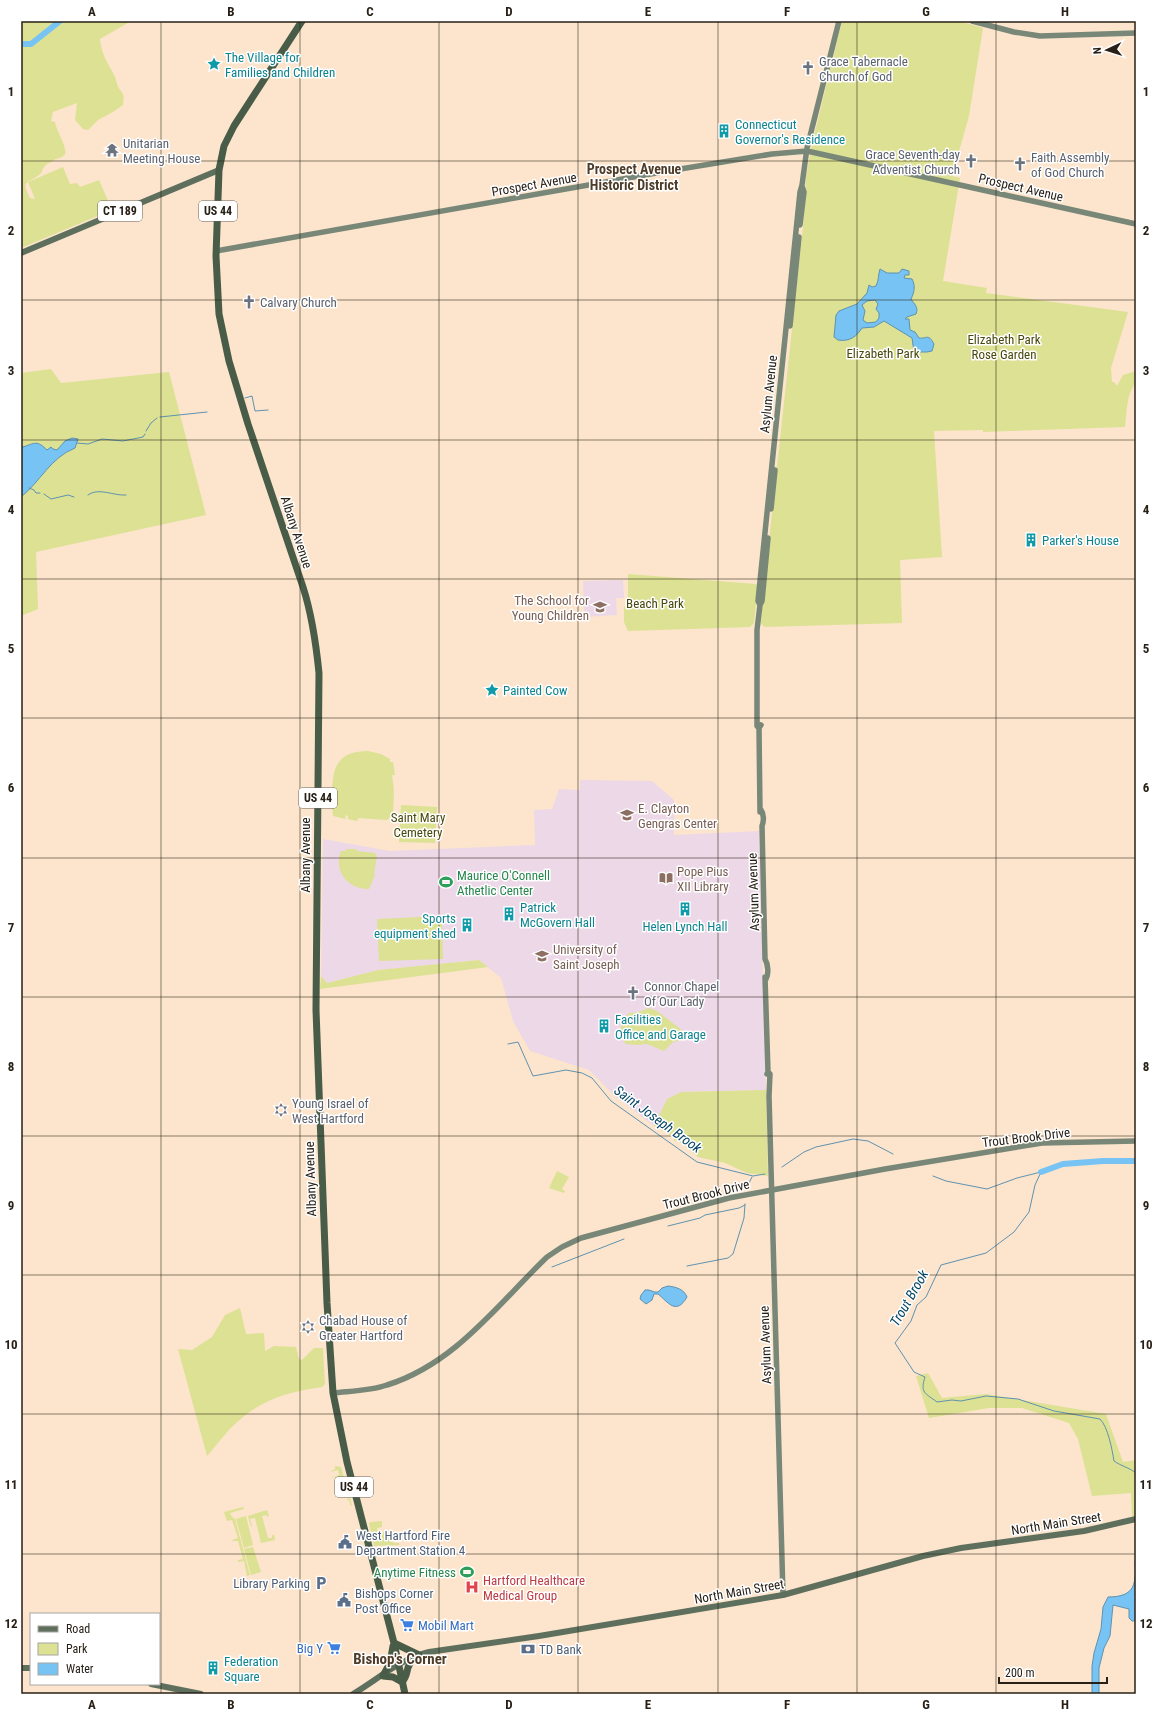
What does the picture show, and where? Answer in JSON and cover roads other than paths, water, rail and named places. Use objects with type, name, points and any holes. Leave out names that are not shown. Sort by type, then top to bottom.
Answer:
[{"type":"highway","name":"Albany Avenue","points":[[302,21],[234,126],[222,151],[219,170],[216,251],[218,296],[227,354],[238,394],[308,604],[316,644],[319,674],[316,1010],[326,1288],[333,1393],[347,1462],[394,1644],[405,1694]]},
{"type":"highway","points":[[394,1644],[419,1655],[409,1664],[405,1679],[402,1682],[393,1677],[383,1676],[390,1663],[394,1644]]},
{"type":"main road","name":"Asylum Avenue","points":[[783,1594],[772,1190],[767,1074],[766,979],[764,976],[765,958],[762,826],[760,823],[759,728],[757,726],[757,634],[760,605],[758,601],[799,198],[807,151],[839,21]]},
{"type":"main road","points":[[972,21],[1014,32],[1040,36],[1136,33]]},
{"type":"main road","name":"Prospect Avenue","points":[[216,251],[737,159],[807,151],[1136,224]]},
{"type":"main road","name":"CT 189","points":[[21,253],[219,170]]},
{"type":"main road","name":"Trout Brook Drive","points":[[333,1393],[366,1390],[386,1386],[419,1372],[440,1360],[467,1339],[547,1257],[568,1244],[594,1234],[729,1198],[1034,1144],[1136,1141]]},
{"type":"main road","name":"North Main Street","points":[[353,1694],[383,1676],[398,1664],[419,1655],[783,1594],[923,1556],[961,1548],[1084,1531],[1136,1519]]},
{"type":"main road","points":[[156,1685],[201,1694]]},
{"type":"water","points":[[880,269],[887,273],[899,273],[902,269],[909,271],[909,275],[905,275],[904,278],[912,279],[914,284],[911,299],[916,306],[917,312],[916,314],[905,319],[909,319],[910,330],[915,332],[919,338],[927,337],[930,339],[934,344],[932,351],[914,352],[912,338],[884,321],[874,327],[862,328],[858,334],[850,339],[838,340],[834,337],[836,315],[839,311],[857,304],[867,293],[869,285],[872,287],[876,286]],"holes":[[[875,300],[878,304],[876,309],[879,313],[879,318],[876,322],[867,323],[863,320],[865,311],[862,305],[867,301]]]},
{"type":"water","points":[[72,438],[78,439],[75,448],[66,452],[52,464],[21,497],[21,446],[23,447],[36,443],[47,450],[51,447],[57,450],[65,441]]},
{"type":"water","points":[[668,1286],[679,1289],[686,1294],[687,1297],[679,1306],[672,1306],[658,1294],[654,1294],[652,1300],[646,1304],[640,1299],[645,1290],[658,1292],[662,1288]]},
{"type":"water","points":[[1135,1561],[1136,1621],[1132,1621],[1129,1618],[1129,1609],[1113,1605],[1110,1636],[1104,1648],[1099,1668],[1099,1694],[1092,1694],[1092,1666],[1101,1629],[1103,1607],[1108,1597],[1124,1594],[1132,1587],[1135,1576]]},
{"type":"waterway","points":[[21,44],[31,44],[60,21]]},
{"type":"waterway","points":[[245,398],[252,396],[255,411],[268,410]]},
{"type":"waterway","points":[[160,417],[207,412]]},
{"type":"waterway","points":[[146,431],[151,423],[157,418]]},
{"type":"waterway","points":[[77,443],[88,444],[102,439],[123,441],[143,437],[145,434]]},
{"type":"waterway","points":[[29,488],[34,490],[36,493],[40,493]]},
{"type":"waterway","points":[[88,495],[97,492],[126,495]]},
{"type":"waterway","points":[[44,494],[51,499],[68,495],[74,497]]},
{"type":"waterway","name":"Saint Joseph Brook","points":[[508,1044],[518,1042],[533,1076],[566,1070],[582,1073],[592,1078],[611,1101],[697,1162],[753,1176],[765,1174]]},
{"type":"waterway","points":[[782,1167],[804,1152],[816,1147],[853,1139],[868,1141],[893,1154]]},
{"type":"waterway","name":"Trout Brook","points":[[1041,1172],[1063,1164],[1103,1161],[1136,1161]]},
{"type":"waterway","name":"Trout Brook","points":[[1041,1172],[1035,1185],[1029,1212],[1014,1232],[986,1253],[941,1265],[926,1297],[917,1305],[911,1321],[895,1343],[914,1372],[925,1377],[923,1390],[929,1397],[937,1402],[952,1400],[961,1401],[986,1396],[1018,1399],[1054,1411],[1100,1419],[1105,1427],[1114,1461],[1136,1473]]},
{"type":"waterway","points":[[933,1176],[946,1181],[987,1189],[1017,1178],[1041,1172]]},
{"type":"waterway","points":[[748,1185],[752,1177]]},
{"type":"waterway","points":[[687,1266],[728,1258],[733,1254],[744,1218],[745,1204]]},
{"type":"waterway","points":[[668,1226],[700,1218],[705,1215],[739,1208],[745,1205]]},
{"type":"waterway","points":[[552,1267],[624,1239]]},
{"type":"place","name":"The Village for Families and Children","points":[[214,64]]},
{"type":"place","name":"Grace Tabernacle Church of God","points":[[808,68]]},
{"type":"place","name":"Connecticut Governor's Residence","points":[[724,131]]},
{"type":"place","name":"Unitarian Meeting House","points":[[112,150]]},
{"type":"place","name":"Grace Seventh-day Adventist Church","points":[[971,161]]},
{"type":"place","name":"Faith Assembly of God Church","points":[[1020,164]]},
{"type":"place","name":"Calvary Church","points":[[249,302]]},
{"type":"place","name":"Parker's House","points":[[1031,540]]},
{"type":"place","name":"The School for Young Children","points":[[600,607]]},
{"type":"place","name":"Painted Cow","points":[[492,690]]},
{"type":"place","name":"E. Clayton Gengras Center","points":[[627,815]]},
{"type":"place","name":"Pope Pius XII Library","points":[[666,878]]},
{"type":"place","name":"Maurice O'Connell Athetlic Center","points":[[446,882]]},
{"type":"place","name":"Helen Lynch Hall","points":[[685,909]]},
{"type":"place","name":"Patrick McGovern Hall","points":[[509,914]]},
{"type":"place","name":"Sports equipment shed","points":[[467,925]]},
{"type":"place","name":"University of Saint Joseph","points":[[542,956]]},
{"type":"place","name":"Connor Chapel Of Our Lady","points":[[633,993]]},
{"type":"place","name":"Facilities Office and Garage","points":[[604,1026]]},
{"type":"place","name":"Young Israel of West Hartford","points":[[281,1110]]},
{"type":"place","name":"Chabad House of Greater Hartford","points":[[308,1327]]},
{"type":"place","name":"West Hartford Fire Department Station 4","points":[[345,1542]]},
{"type":"place","name":"Anytime Fitness","points":[[467,1572]]},
{"type":"place","name":"Library Parking","points":[[321,1583]]},
{"type":"place","name":"Hartford Healthcare Medical Group","points":[[472,1587]]},
{"type":"place","name":"Bishops Corner Post Office","points":[[344,1600]]},
{"type":"place","name":"Mobil Mart","points":[[407,1625]]},
{"type":"place","name":"Big Y","points":[[334,1648]]},
{"type":"place","name":"TD Bank","points":[[528,1649]]},
{"type":"place","name":"Federation Square","points":[[213,1668]]},
{"type":"district","name":"Prospect Avenue Historic District","points":[[634,178]]},
{"type":"district","name":"Bishop's Corner","points":[[400,1659]]},
{"type":"park label","name":"Elizabeth Park Rose Garden","points":[[1004,346]]},
{"type":"park label","name":"Elizabeth Park","points":[[883,353]]},
{"type":"park label","name":"Beach Park","points":[[655,603]]},
{"type":"park label","name":"Saint Mary Cemetery","points":[[418,824]]}]
